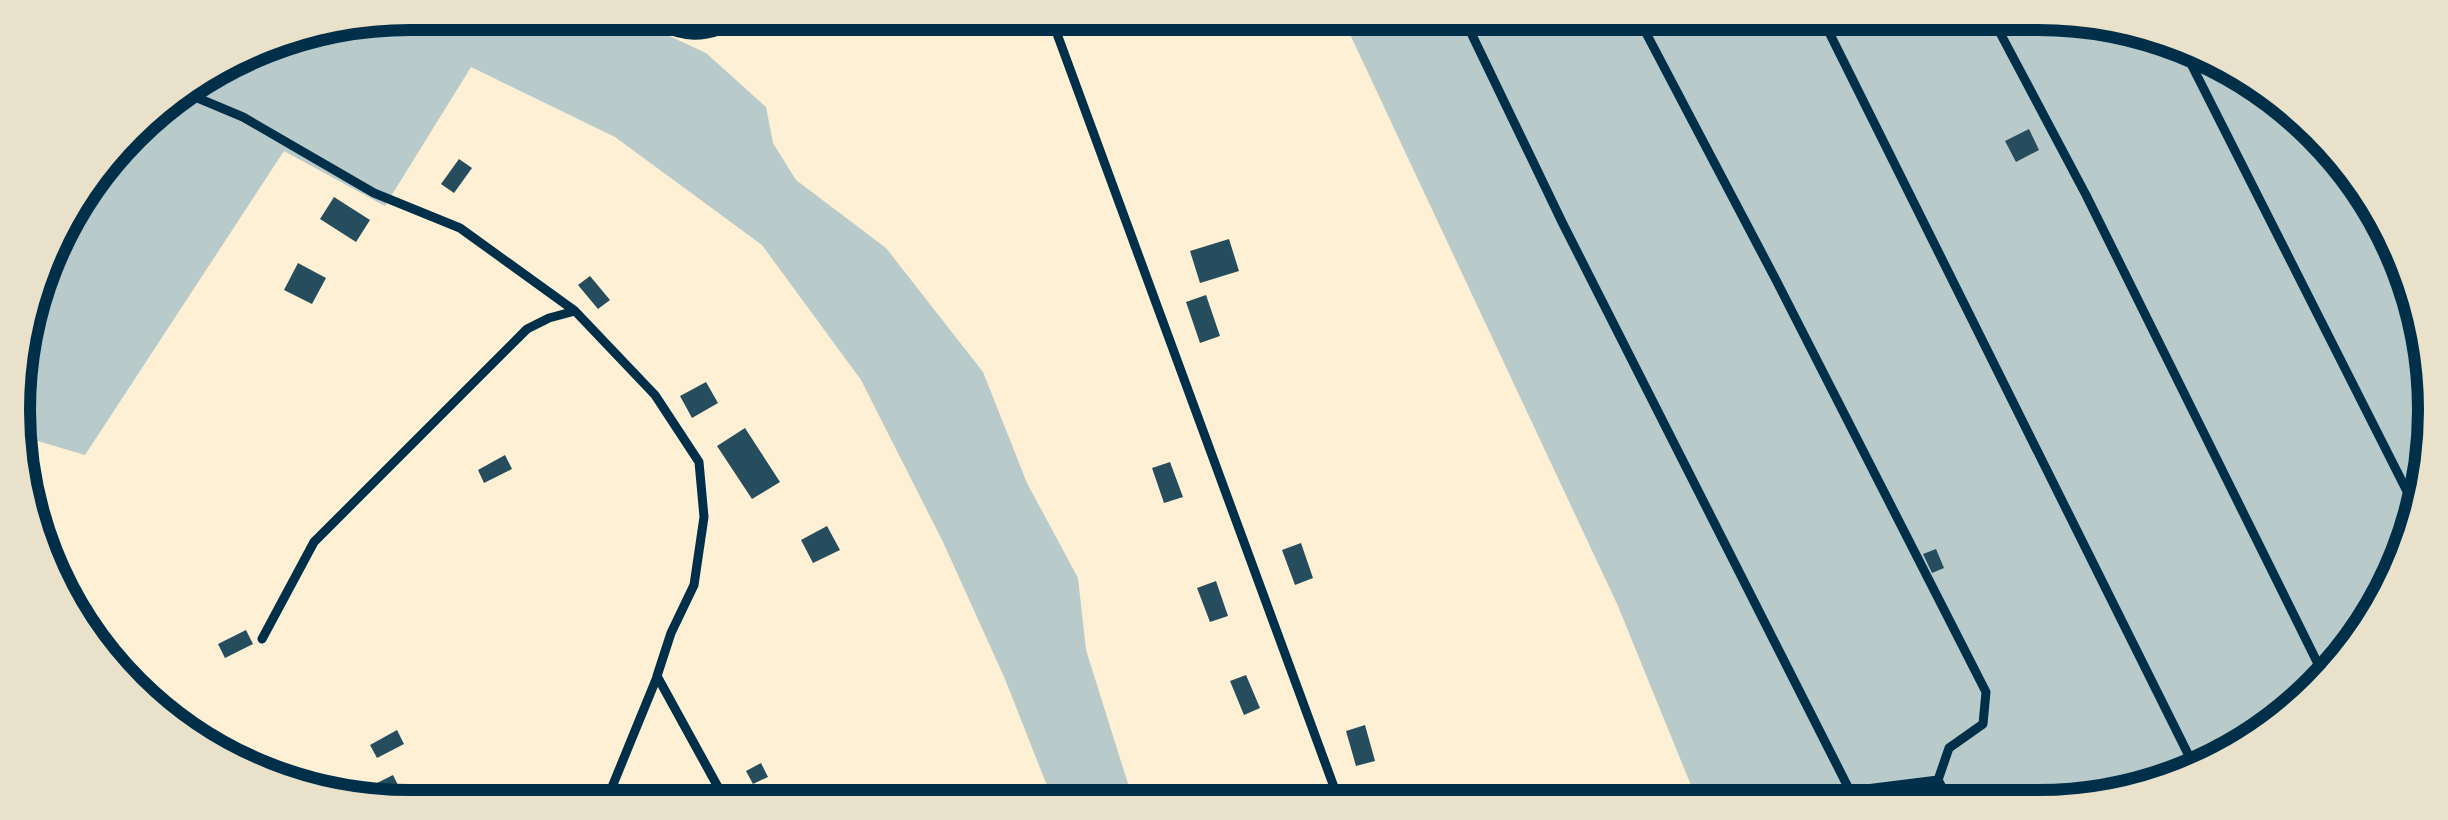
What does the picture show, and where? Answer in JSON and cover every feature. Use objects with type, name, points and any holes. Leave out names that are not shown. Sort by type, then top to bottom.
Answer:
[{"type":"street","points":[[673,30],[704,34],[722,30]]},
{"type":"street","points":[[1056,30],[1335,790]]},
{"type":"street","points":[[1470,30],[1562,222],[1850,790],[1938,780]]},
{"type":"street","points":[[1644,30],[1986,692],[1982,724],[1950,748],[1938,780],[1943,790]]},
{"type":"street","points":[[1828,30],[2190,758]]},
{"type":"street","points":[[1999,30],[2086,194],[2320,665]]},
{"type":"street","points":[[2190,62],[2408,494]]},
{"type":"street","points":[[195,97],[243,118],[374,193],[460,228],[575,311],[655,396],[699,462],[704,517],[694,585],[671,633],[610,790]]},
{"type":"street","points":[[262,639],[314,542],[527,329],[575,311]]},
{"type":"street","points":[[657,676],[720,790]]},
{"type":"shaded area","points":[[657,30],[706,53],[766,107],[773,143],[796,180],[886,248],[983,372],[1027,483],[1078,578],[1086,650],[1130,790],[1049,790],[1005,679],[943,542],[861,380],[762,245],[615,137],[471,67],[385,206],[284,151],[85,455],[31,439],[33,360],[50,288],[81,220],[124,159],[159,124],[199,94],[242,69],[288,50],[360,33]]},
{"type":"shaded area","points":[[1348,30],[2038,30],[2112,37],[2160,50],[2206,69],[2289,124],[2324,159],[2379,242],[2405,312],[2417,385],[2415,460],[2398,532],[2367,600],[2324,661],[2289,696],[2206,751],[2136,777],[2063,789],[1958,790],[1955,784],[1924,790],[1693,790],[1618,606]]},
{"type":"building","points":[[2029,129],[2039,150],[2016,162],[2005,141]]},
{"type":"building","points":[[459,159],[472,168],[454,193],[441,184]]},
{"type":"building","points":[[334,197],[370,220],[356,242],[320,219]]},
{"type":"building","points":[[1229,239],[1239,271],[1200,283],[1190,251]]},
{"type":"building","points":[[298,263],[326,278],[312,304],[284,290]]},
{"type":"building","points":[[590,276],[610,300],[598,309],[578,285]]},
{"type":"building","points":[[1206,295],[1220,336],[1200,343],[1186,302]]},
{"type":"building","points":[[706,382],[718,403],[692,418],[680,396]]},
{"type":"building","points":[[745,428],[780,482],[752,499],[717,446]]},
{"type":"building","points":[[505,455],[512,469],[484,483],[478,470]]},
{"type":"building","points":[[1170,462],[1183,497],[1164,503],[1152,468]]},
{"type":"building","points":[[827,526],[840,550],[813,563],[801,540]]},
{"type":"building","points":[[1301,543],[1313,578],[1295,585],[1282,550]]},
{"type":"building","points":[[1936,549],[1944,568],[1932,573],[1923,554]]},
{"type":"building","points":[[1216,581],[1228,616],[1210,622],[1197,588]]},
{"type":"building","points":[[246,630],[253,644],[225,658],[218,644]]},
{"type":"building","points":[[1246,675],[1260,708],[1244,715],[1230,681]]},
{"type":"building","points":[[1365,725],[1375,761],[1356,766],[1346,731]]},
{"type":"building","points":[[397,730],[404,744],[377,758],[370,745]]},
{"type":"building","points":[[761,763],[768,777],[753,784],[746,771]]},
{"type":"building","points":[[393,775],[400,789],[385,789],[368,788]]},
{"type":"building","points":[[1290,784],[1292,790],[1271,790]]},
{"type":"building","points":[[1416,784],[1418,790],[1397,790]]}]
